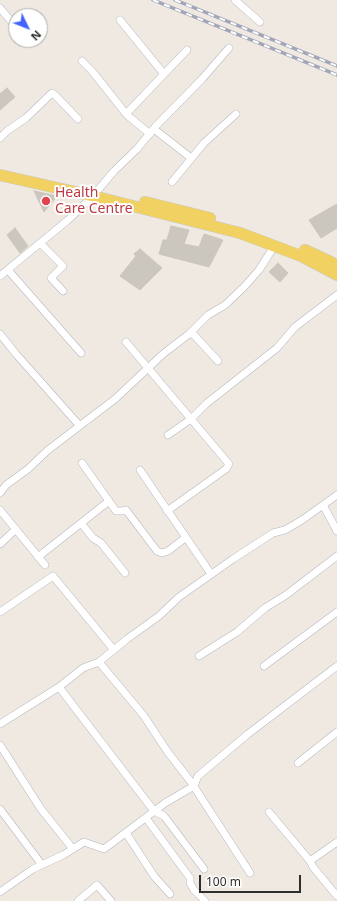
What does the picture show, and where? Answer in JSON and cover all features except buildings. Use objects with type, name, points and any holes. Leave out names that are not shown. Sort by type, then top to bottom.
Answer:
[{"type":"main road","points":[[0,168],[240,233],[302,256],[337,274]]},
{"type":"main road","points":[[0,175],[177,209],[278,238],[337,266]]},
{"type":"street","points":[[235,0],[260,22]]},
{"type":"street","points":[[0,8],[8,17]]},
{"type":"street","points":[[120,20],[164,74]]},
{"type":"street","points":[[0,276],[68,220],[94,194],[114,171],[138,149],[152,131],[198,83],[228,48]]},
{"type":"street","points":[[126,114],[187,50]]},
{"type":"street","points":[[82,61],[92,71],[126,114],[139,126],[152,131],[191,158]]},
{"type":"street","points":[[0,138],[7,131],[26,118],[52,93],[78,119]]},
{"type":"street","points":[[172,182],[204,143],[236,114]]},
{"type":"street","points":[[40,244],[63,266],[51,278],[63,291]]},
{"type":"street","points":[[0,493],[6,486],[79,425],[115,399],[163,354],[189,334],[208,315],[225,305],[259,270],[275,245]]},
{"type":"street","points":[[8,270],[81,353]]},
{"type":"street","points":[[168,435],[191,419],[207,403],[277,348],[295,327],[328,304],[337,295]]},
{"type":"street","points":[[0,334],[79,425]]},
{"type":"street","points":[[189,334],[194,334],[218,361]]},
{"type":"street","points":[[126,342],[228,464],[226,469],[167,511]]},
{"type":"street","points":[[82,463],[116,511],[126,510],[157,551],[162,553],[168,551],[185,538]]},
{"type":"street","points":[[140,470],[211,574]]},
{"type":"street","points":[[0,724],[59,687],[83,668],[99,662],[159,616],[179,597],[211,574],[273,533],[285,530],[337,495]]},
{"type":"street","points":[[38,557],[109,501]]},
{"type":"street","points":[[323,505],[337,531]]},
{"type":"street","points":[[0,510],[44,565]]},
{"type":"street","points":[[81,523],[93,538],[106,548],[126,573]]},
{"type":"street","points":[[0,544],[16,529]]},
{"type":"street","points":[[199,656],[237,632],[265,608],[286,595],[337,556]]},
{"type":"street","points":[[0,612],[53,576],[114,650]]},
{"type":"street","points":[[264,666],[337,612]]},
{"type":"street","points":[[99,662],[144,716],[167,751],[194,786],[250,872]]},
{"type":"street","points":[[0,892],[33,869],[84,842],[104,849],[165,803],[194,786],[198,776],[248,734],[337,666]]},
{"type":"street","points":[[59,687],[154,811],[164,816],[204,869]]},
{"type":"street","points":[[298,763],[337,732]]},
{"type":"street","points":[[0,745],[41,809],[73,849]]},
{"type":"street","points":[[0,809],[42,865]]},
{"type":"street","points":[[269,812],[337,896]]},
{"type":"street","points":[[146,818],[190,878],[190,883],[194,890],[205,901]]},
{"type":"street","points":[[126,833],[154,876],[170,894]]},
{"type":"street","points":[[310,861],[337,842]]},
{"type":"street","points":[[78,901],[97,885],[111,901]]},
{"type":"railway","points":[[153,0],[337,75]]},
{"type":"railway","points":[[175,0],[337,66]]},
{"type":"place","name":"Health Care Centre","points":[[46,201]]}]
